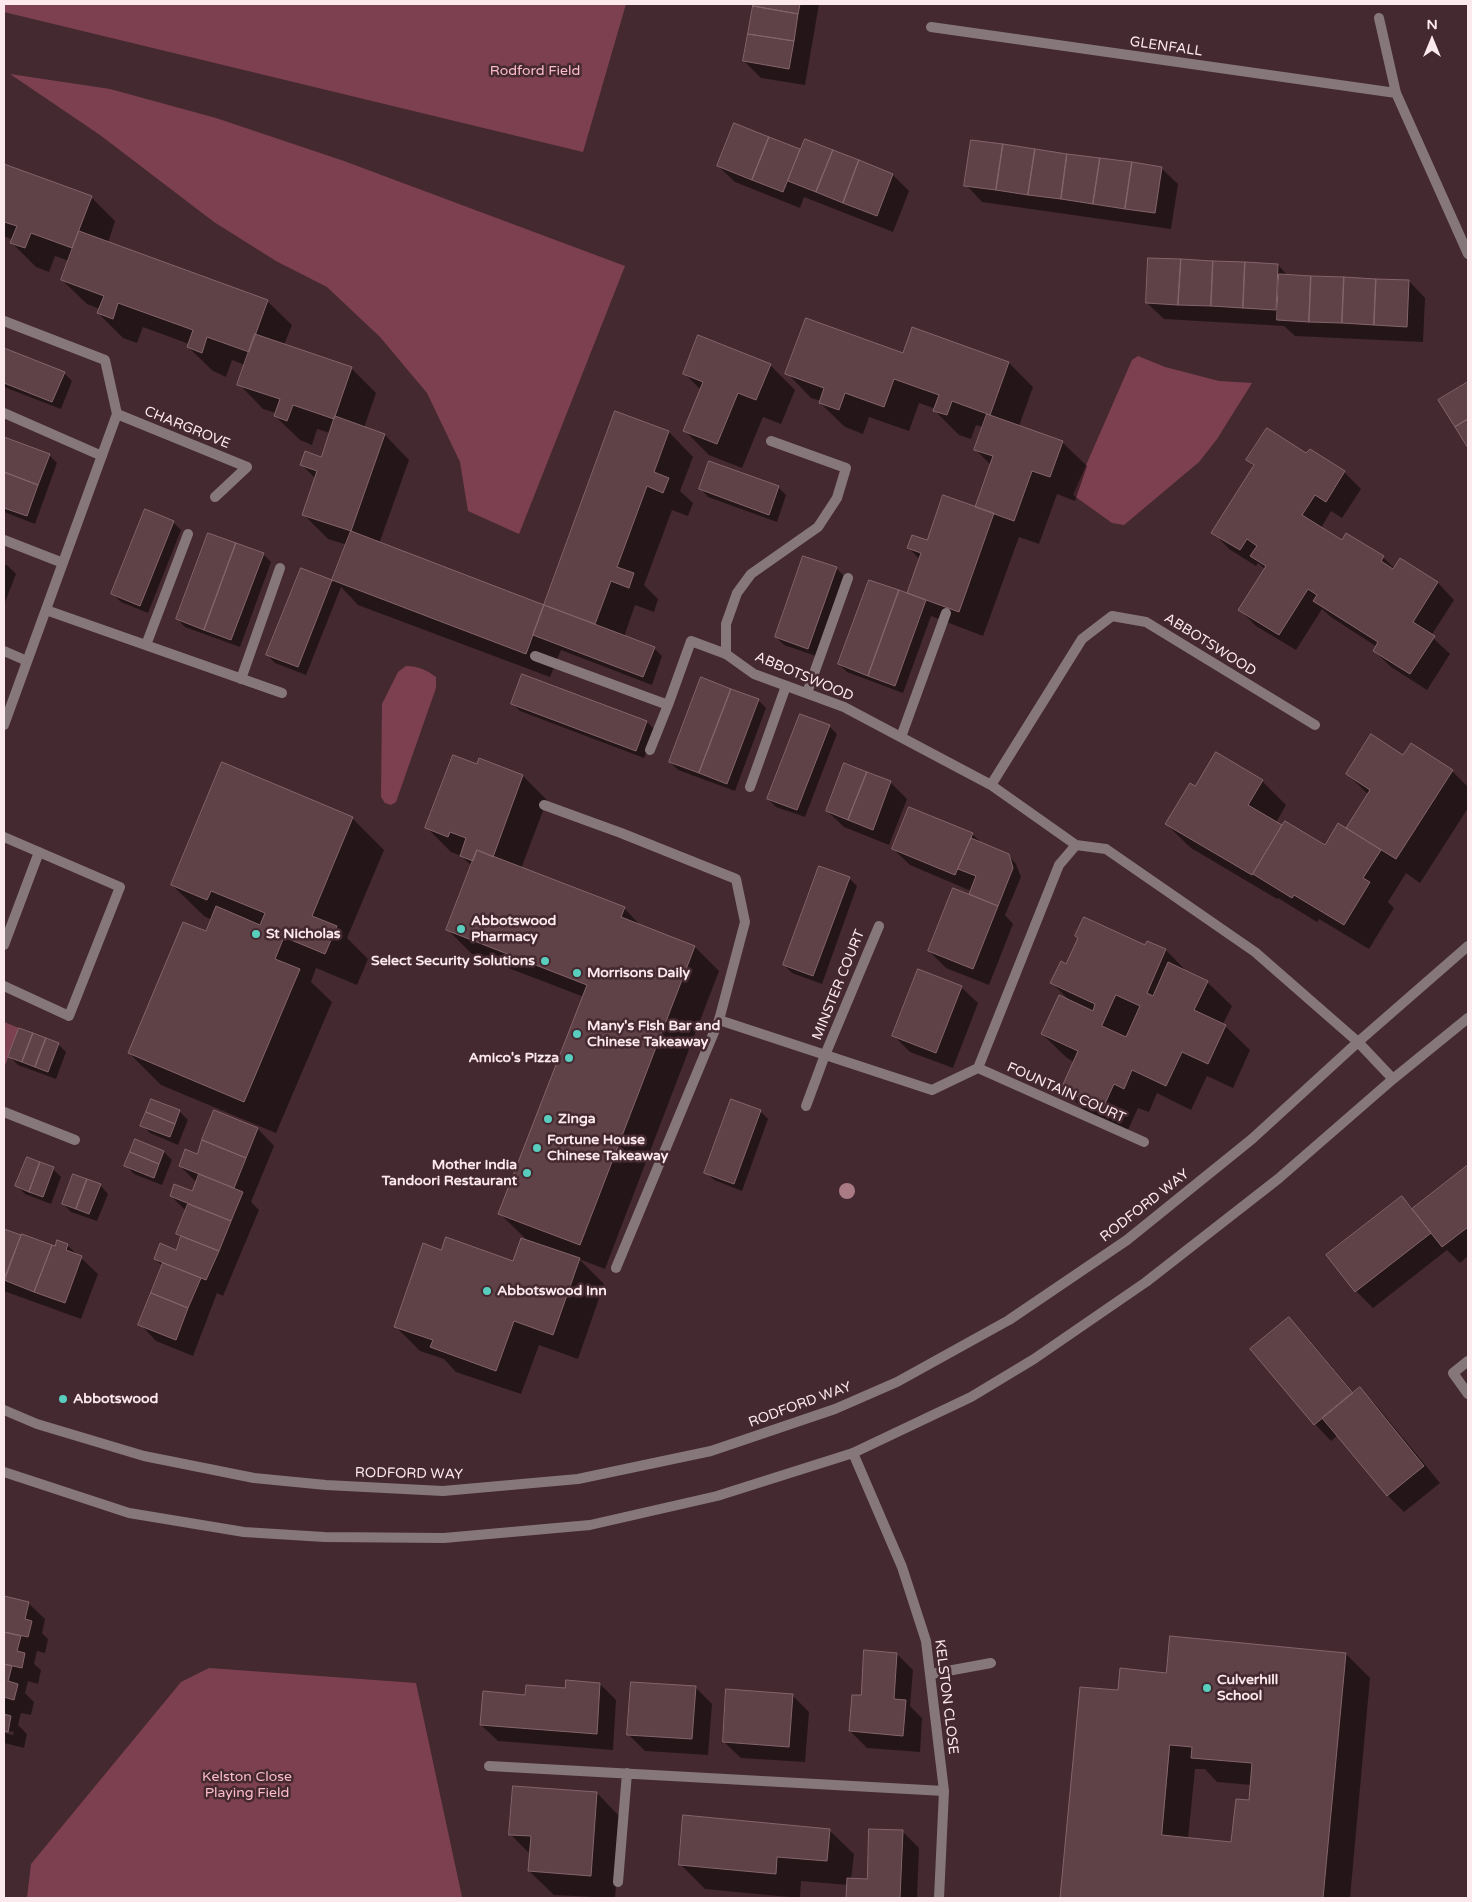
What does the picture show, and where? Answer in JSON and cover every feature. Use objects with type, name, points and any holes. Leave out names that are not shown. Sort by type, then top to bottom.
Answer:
[{"type":"street","points":[[1379,18],[1396,93],[1468,254]]},
{"type":"street","name":"GLENFALL","points":[[931,27],[1396,93]]},
{"type":"street","points":[[4,321],[105,360],[117,414],[4,725]]},
{"type":"street","points":[[4,413],[102,456]]},
{"type":"street","name":"CHARGROVE","points":[[117,414],[247,467],[215,497]]},
{"type":"street","points":[[726,654],[726,624],[737,594],[751,574],[818,527],[837,498],[846,468],[771,441]]},
{"type":"street","points":[[146,646],[188,534]]},
{"type":"street","points":[[4,540],[63,563]]},
{"type":"street","points":[[241,679],[280,568]]},
{"type":"street","points":[[807,693],[848,578]]},
{"type":"street","points":[[46,610],[282,693]]},
{"type":"street","points":[[901,737],[946,613]]},
{"type":"street","name":"ABBOTSWOOD","points":[[991,785],[1082,639],[1112,616],[1146,622],[1315,725]]},
{"type":"street","name":"ABBOTSWOOD","points":[[668,705],[691,641],[726,654],[754,674],[844,707],[991,785],[1076,845],[1106,848],[1255,952],[1358,1042],[1393,1079]]},
{"type":"street","points":[[4,651],[28,660]]},
{"type":"street","points":[[535,656],[668,705],[650,750]]},
{"type":"street","points":[[750,787],[786,686]]},
{"type":"street","points":[[544,805],[621,833],[736,879],[745,922],[719,1020],[616,1268]]},
{"type":"street","points":[[4,837],[120,887],[69,1016],[4,986]]},
{"type":"street","points":[[719,1020],[932,1090],[978,1068],[1059,865],[1076,845]]},
{"type":"street","points":[[4,944],[39,852]]},
{"type":"street","name":"MINSTER COURT","points":[[806,1106],[825,1055],[879,926]]},
{"type":"street","name":"RODFORD WAY","points":[[4,1410],[37,1424],[144,1456],[254,1478],[326,1485],[443,1491],[578,1479],[711,1451],[844,1406],[897,1382],[1009,1320],[1127,1240],[1252,1139],[1358,1042],[1468,946]]},
{"type":"street","points":[[4,1472],[129,1513],[244,1532],[324,1537],[444,1538],[590,1525],[717,1496],[853,1453],[971,1397],[1042,1354],[1146,1282],[1278,1179],[1393,1079],[1468,1018]]},
{"type":"street","name":"FOUNTAIN COURT","points":[[978,1068],[1144,1142]]},
{"type":"street","points":[[4,1112],[75,1140]]},
{"type":"street","points":[[1468,1361],[1453,1373],[1468,1394]]},
{"type":"street","name":"KELSTON CLOSE","points":[[853,1453],[902,1567],[926,1641],[944,1791],[939,1898]]},
{"type":"street","points":[[931,1674],[990,1663]]},
{"type":"street","points":[[489,1766],[944,1791]]},
{"type":"street","points":[[618,1882],[627,1774]]},
{"type":"green space","name":"Rodford Field","points":[[4,4],[626,4],[583,152],[4,12]]},
{"type":"green space","points":[[10,74],[110,89],[216,118],[344,161],[625,266],[519,534],[468,511],[460,462],[427,393],[380,337],[327,287],[276,261],[214,222],[100,135]]},
{"type":"green space","points":[[1138,356],[1165,367],[1219,381],[1252,383],[1217,439],[1199,462],[1124,525],[1112,523],[1073,495],[1132,360]]},
{"type":"green space","points":[[406,666],[422,669],[436,677],[436,688],[396,802],[391,805],[385,803],[381,797],[382,704],[398,672]]},
{"type":"green space","points":[[4,1022],[19,1028],[4,1068]]},
{"type":"green space","name":"Kelston Close Playing Field","points":[[209,1668],[416,1683],[462,1897],[470,1898],[27,1898],[31,1864],[181,1682]]},
{"type":"building","points":[[753,4],[800,4],[798,14],[753,6]]},
{"type":"building","points":[[753,6],[798,14],[794,41],[748,34]]},
{"type":"building","points":[[748,34],[794,41],[789,69],[743,61]]},
{"type":"building","points":[[734,123],[769,137],[752,180],[717,166]]},
{"type":"building","points":[[769,137],[800,149],[783,192],[752,180]]},
{"type":"building","points":[[805,139],[833,150],[816,192],[788,181]]},
{"type":"building","points":[[971,140],[1003,144],[996,190],[964,186]]},
{"type":"building","points":[[1003,144],[1035,149],[1028,195],[996,190]]},
{"type":"building","points":[[1035,149],[1067,154],[1061,199],[1028,195]]},
{"type":"building","points":[[833,150],[859,160],[843,203],[816,192]]},
{"type":"building","points":[[1067,154],[1100,158],[1093,204],[1061,199]]},
{"type":"building","points":[[1100,158],[1132,162],[1125,209],[1093,204]]},
{"type":"building","points":[[859,160],[893,174],[877,216],[843,203]]},
{"type":"building","points":[[1132,162],[1162,167],[1155,213],[1125,209]]},
{"type":"building","points":[[4,164],[92,196],[72,248],[31,233],[25,248],[10,243],[17,226],[4,222]]},
{"type":"building","points":[[79,231],[268,300],[249,352],[207,337],[202,353],[187,347],[193,330],[118,303],[113,319],[97,313],[104,296],[61,280]]},
{"type":"building","points":[[1148,258],[1181,259],[1178,305],[1146,303]]},
{"type":"building","points":[[1181,259],[1213,261],[1211,306],[1178,305]]},
{"type":"building","points":[[1213,261],[1245,262],[1243,308],[1211,306]]},
{"type":"building","points":[[1245,262],[1278,264],[1276,310],[1243,308]]},
{"type":"building","points":[[1279,274],[1311,276],[1309,322],[1277,320]]},
{"type":"building","points":[[1311,276],[1344,277],[1342,323],[1309,322]]},
{"type":"building","points":[[1344,277],[1376,279],[1374,325],[1342,323]]},
{"type":"building","points":[[1376,279],[1409,280],[1407,327],[1374,325]]},
{"type":"building","points":[[806,318],[903,353],[912,327],[1009,362],[990,415],[952,401],[947,415],[933,411],[939,395],[894,379],[884,407],[845,393],[839,410],[819,403],[824,388],[785,374]]},
{"type":"building","points":[[255,334],[352,367],[334,419],[293,405],[287,421],[274,416],[280,399],[237,385]]},
{"type":"building","points":[[698,335],[771,364],[756,400],[738,393],[717,444],[683,431],[703,382],[683,374]]},
{"type":"building","points":[[4,348],[65,372],[52,402],[4,383]]},
{"type":"building","points":[[1468,382],[1468,419],[1455,427],[1438,400]]},
{"type":"building","points":[[615,411],[669,431],[654,472],[669,478],[663,493],[647,486],[617,567],[634,573],[629,588],[611,581],[595,624],[544,605]]},
{"type":"building","points":[[987,414],[1063,441],[1050,477],[1032,471],[1014,521],[975,507],[993,456],[974,450]]},
{"type":"building","points":[[335,416],[385,434],[351,531],[302,515],[317,471],[300,465],[305,451],[321,457]]},
{"type":"building","points":[[1468,419],[1468,448],[1455,427]]},
{"type":"building","points":[[1267,428],[1306,453],[1310,449],[1345,471],[1326,502],[1315,495],[1302,515],[1342,540],[1346,533],[1384,556],[1381,561],[1393,569],[1400,558],[1438,582],[1413,622],[1435,636],[1410,674],[1373,651],[1378,642],[1313,601],[1317,595],[1308,589],[1279,635],[1238,610],[1266,566],[1250,556],[1257,546],[1247,539],[1240,550],[1211,533],[1254,465],[1246,460]]},
{"type":"building","points":[[4,437],[50,454],[38,485],[4,472]]},
{"type":"building","points":[[709,461],[779,486],[769,515],[699,489]]},
{"type":"building","points":[[4,472],[38,485],[27,516],[4,508]]},
{"type":"building","points":[[943,495],[994,513],[959,612],[907,593],[921,553],[907,548],[912,535],[927,540]]},
{"type":"building","points":[[145,509],[174,521],[140,606],[111,594]]},
{"type":"building","points":[[351,531],[544,605],[526,654],[332,580]]},
{"type":"building","points":[[208,533],[236,543],[204,630],[176,619]]},
{"type":"building","points":[[236,543],[264,553],[231,640],[204,630]]},
{"type":"building","points":[[803,556],[837,567],[808,649],[775,637]]},
{"type":"building","points":[[301,568],[332,580],[298,667],[266,655]]},
{"type":"building","points":[[869,580],[899,590],[868,676],[838,664]]},
{"type":"building","points":[[899,590],[926,600],[895,686],[868,676]]},
{"type":"building","points":[[544,605],[655,647],[643,677],[533,635]]},
{"type":"building","points":[[522,674],[647,721],[636,751],[511,704]]},
{"type":"building","points":[[701,677],[731,689],[699,773],[669,762]]},
{"type":"building","points":[[731,689],[759,699],[727,784],[699,773]]},
{"type":"building","points":[[800,714],[830,725],[797,810],[767,799]]},
{"type":"building","points":[[1371,734],[1403,755],[1411,743],[1453,770],[1396,859],[1346,828],[1370,790],[1346,774]]},
{"type":"building","points":[[1216,752],[1263,780],[1248,805],[1282,825],[1252,875],[1165,824],[1190,783],[1195,786]]},
{"type":"building","points":[[453,755],[477,764],[479,758],[523,775],[493,857],[477,850],[473,861],[460,856],[466,838],[450,832],[448,837],[425,828]]},
{"type":"building","name":"St Nicholas","points":[[222,762],[353,817],[312,916],[337,926],[325,954],[284,937],[275,959],[300,969],[244,1102],[128,1053],[183,922],[206,931],[216,906],[260,925],[265,913],[211,891],[207,900],[171,885]]},
{"type":"building","points":[[844,763],[867,772],[848,820],[826,811]]},
{"type":"building","points":[[867,772],[891,781],[873,830],[848,820]]},
{"type":"building","points":[[909,807],[973,833],[955,875],[892,849]]},
{"type":"building","points":[[1285,821],[1325,845],[1338,823],[1381,850],[1363,878],[1370,882],[1344,925],[1294,895],[1292,898],[1253,874]]},
{"type":"building","points":[[971,838],[1009,854],[1013,868],[998,906],[969,894],[976,876],[958,869]]},
{"type":"building","points":[[477,850],[625,907],[621,917],[695,946],[580,1245],[498,1214],[587,985],[446,930]]},
{"type":"building","points":[[819,866],[850,877],[813,976],[783,965]]},
{"type":"building","points":[[953,888],[998,906],[973,969],[928,951]]},
{"type":"building","points":[[1084,917],[1145,945],[1147,941],[1166,949],[1147,993],[1153,996],[1168,962],[1208,981],[1194,1010],[1226,1025],[1208,1064],[1182,1052],[1166,1086],[1132,1070],[1124,1089],[1114,1084],[1103,1108],[1061,1089],[1078,1051],[1041,1034],[1059,995],[1093,1011],[1095,1004],[1050,983],[1061,961],[1066,964],[1078,938],[1075,936]],"holes":[[[1116,995],[1140,1006],[1126,1037],[1102,1026]]]},
{"type":"building","points":[[918,969],[962,986],[936,1053],[892,1036]]},
{"type":"building","points":[[19,1028],[33,1033],[22,1062],[8,1057]]},
{"type":"building","points":[[33,1033],[46,1038],[35,1067],[22,1062]]},
{"type":"building","points":[[46,1038],[59,1043],[48,1072],[35,1067]]},
{"type":"building","points":[[151,1099],[180,1110],[175,1124],[146,1112]]},
{"type":"building","points":[[731,1099],[761,1110],[734,1184],[704,1173]]},
{"type":"building","points":[[214,1110],[258,1128],[246,1158],[202,1140]]},
{"type":"building","points":[[146,1112],[175,1124],[170,1137],[140,1126]]},
{"type":"building","points":[[135,1139],[164,1151],[159,1164],[130,1152]]},
{"type":"building","points":[[202,1140],[246,1158],[234,1188],[179,1166],[185,1149],[197,1154]]},
{"type":"building","points":[[130,1152],[159,1164],[154,1178],[124,1166]]},
{"type":"building","points":[[27,1157],[40,1162],[29,1192],[15,1186]]},
{"type":"building","points":[[40,1162],[54,1167],[43,1197],[29,1192]]},
{"type":"building","points":[[1468,1165],[1468,1227],[1442,1247],[1412,1209]]},
{"type":"building","points":[[73,1174],[87,1179],[76,1209],[62,1204]]},
{"type":"building","points":[[199,1174],[243,1192],[231,1221],[170,1196],[174,1184],[192,1191]]},
{"type":"building","points":[[87,1179],[101,1184],[89,1214],[76,1209]]},
{"type":"building","points":[[1402,1196],[1431,1233],[1355,1292],[1326,1255]]},
{"type":"building","points":[[188,1204],[231,1221],[219,1251],[176,1234]]},
{"type":"building","points":[[4,1229],[21,1235],[4,1282]]},
{"type":"building","points":[[22,1234],[52,1245],[34,1292],[4,1280]]},
{"type":"building","points":[[181,1236],[219,1251],[206,1280],[154,1259],[160,1243],[176,1250]]},
{"type":"building","name":"Abbotswood Inn","points":[[446,1237],[513,1261],[521,1238],[580,1258],[553,1335],[514,1321],[496,1371],[430,1347],[433,1340],[394,1327],[423,1243],[441,1250]]},
{"type":"building","points":[[57,1240],[68,1244],[66,1250],[82,1256],[65,1303],[34,1292],[52,1245],[55,1246]]},
{"type":"building","points":[[163,1263],[201,1278],[188,1308],[151,1293]]},
{"type":"building","points":[[151,1293],[188,1308],[176,1340],[138,1325]]},
{"type":"building","points":[[1289,1317],[1353,1393],[1314,1425],[1250,1349]]},
{"type":"building","points":[[1360,1387],[1424,1466],[1387,1496],[1322,1418]]},
{"type":"building","points":[[4,1596],[29,1602],[25,1619],[32,1621],[28,1637],[4,1632]]},
{"type":"building","points":[[4,1632],[21,1636],[17,1651],[25,1653],[22,1668],[4,1664]]},
{"type":"building","points":[[1170,1636],[1346,1653],[1323,1898],[1060,1898],[1080,1687],[1118,1690],[1120,1668],[1166,1673]],"holes":[[[1170,1745],[1192,1747],[1191,1758],[1252,1763],[1249,1800],[1236,1799],[1231,1842],[1162,1835]]]},
{"type":"building","points":[[864,1650],[897,1653],[894,1699],[906,1700],[903,1736],[849,1731],[852,1695],[861,1695]]},
{"type":"building","points":[[4,1664],[12,1666],[8,1681],[18,1684],[14,1700],[4,1697]]},
{"type":"building","points":[[566,1680],[600,1683],[597,1734],[480,1725],[483,1691],[525,1695],[526,1685],[565,1688]]},
{"type":"building","points":[[631,1682],[696,1686],[692,1739],[627,1735]]},
{"type":"building","points":[[726,1689],[793,1694],[789,1747],[723,1742]]},
{"type":"building","points":[[4,1714],[11,1716],[8,1732],[4,1731]]},
{"type":"building","points":[[513,1786],[597,1792],[591,1876],[528,1871],[531,1836],[509,1835]]},
{"type":"building","points":[[683,1815],[830,1829],[827,1861],[777,1857],[776,1874],[679,1865]]},
{"type":"building","points":[[869,1829],[903,1830],[900,1898],[846,1898],[847,1878],[867,1879]]},
{"type":"place","name":"Abbotswood Pharmacy","points":[[461,929]]},
{"type":"place","name":"St Nicholas","points":[[256,934]]},
{"type":"place","name":"Select Security Solutions","points":[[545,961]]},
{"type":"place","name":"Morrisons Daily","points":[[577,973]]},
{"type":"place","name":"Many's Fish Bar and Chinese Takeaway","points":[[577,1034]]},
{"type":"place","name":"Amico's Pizza","points":[[569,1058]]},
{"type":"place","name":"Zinga","points":[[548,1119]]},
{"type":"place","name":"Fortune House Chinese Takeaway","points":[[537,1148]]},
{"type":"place","name":"Mother India Tandoori Restaurant","points":[[527,1173]]},
{"type":"place","name":"Abbotswood Inn","points":[[487,1291]]},
{"type":"place","name":"Abbotswood","points":[[63,1399]]},
{"type":"place","name":"Culverhill School","points":[[1207,1688]]}]
